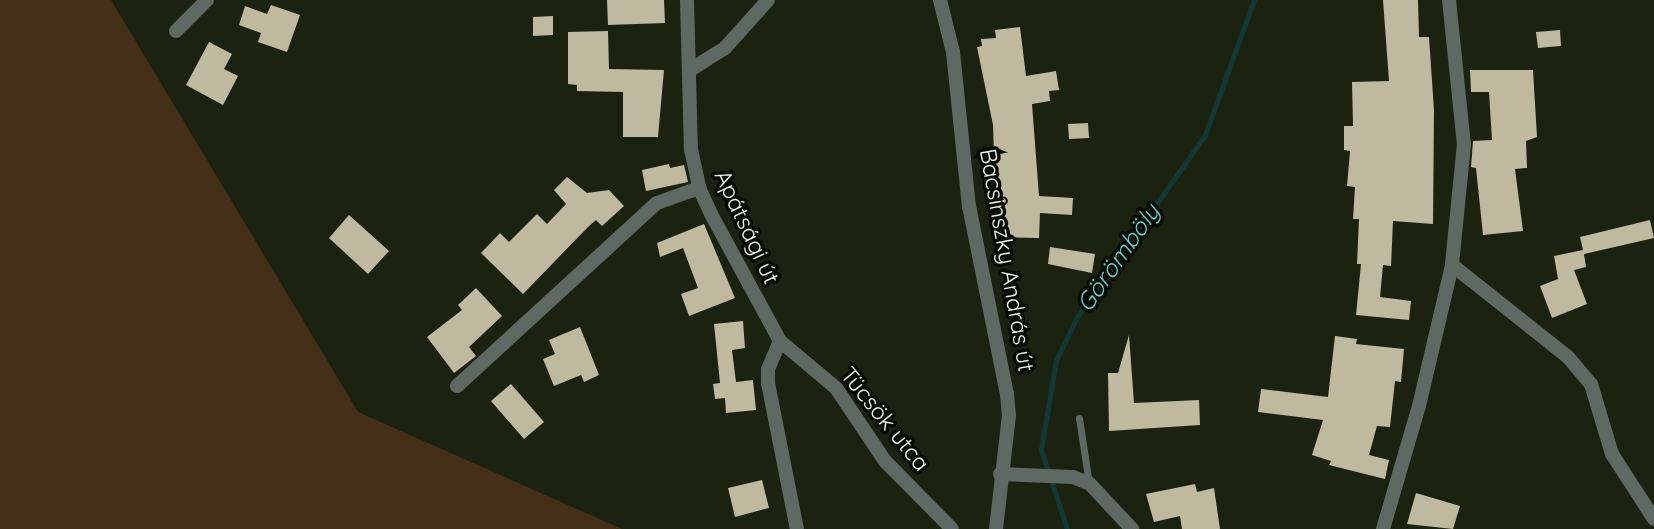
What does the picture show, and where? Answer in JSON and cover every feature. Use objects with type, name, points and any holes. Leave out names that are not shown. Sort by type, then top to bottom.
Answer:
[{"type":"street","points":[[176,31],[207,0]]},
{"type":"street","name":"Apátsági út","points":[[687,0],[691,149],[699,188],[780,341]]},
{"type":"street","points":[[690,70],[725,48],[768,0]]},
{"type":"street","name":"Bacsinszky András út","points":[[940,0],[953,51],[969,206],[1002,358],[1009,415],[1000,474],[996,529]]},
{"type":"street","points":[[1383,529],[1419,406],[1452,265],[1464,144],[1449,0]]},
{"type":"street","points":[[457,386],[657,203],[699,188]]},
{"type":"street","points":[[1452,265],[1568,358],[1591,384],[1612,454],[1654,519]]},
{"type":"street","points":[[780,341],[768,369],[768,383],[797,529]]},
{"type":"street","name":"Tücsök utca","points":[[780,341],[836,388],[885,461],[952,529]]},
{"type":"street","points":[[1000,474],[1073,477],[1090,484],[1132,529]]},
{"type":"lane","points":[[1079,418],[1090,484]]},
{"type":"shaded area","points":[[0,0],[111,0],[358,412],[622,529],[0,529]]},
{"type":"building","points":[[607,0],[664,0],[665,23],[608,25]]},
{"type":"building","points":[[1383,0],[1418,0],[1419,37],[1429,37],[1434,110],[1433,224],[1393,221],[1391,266],[1383,265],[1380,297],[1411,301],[1409,320],[1356,315],[1361,264],[1357,264],[1359,219],[1353,219],[1355,187],[1347,186],[1350,151],[1344,150],[1344,126],[1353,126],[1352,82],[1389,81]]},
{"type":"building","points":[[271,5],[300,15],[287,52],[258,42],[261,33],[239,25],[245,6],[267,14]]},
{"type":"building","points":[[553,16],[553,35],[533,36],[533,17]]},
{"type":"building","points":[[1020,27],[1026,76],[1056,71],[1059,90],[1049,91],[1050,101],[1032,104],[1039,196],[1073,198],[1072,215],[1040,213],[1039,238],[999,237],[1001,187],[995,187],[993,125],[977,47],[982,46],[981,39],[996,38],[995,30]]},
{"type":"building","points":[[1560,30],[1561,46],[1538,48],[1536,32]]},
{"type":"building","points":[[608,31],[609,69],[664,70],[658,137],[623,137],[623,92],[577,91],[577,85],[568,84],[568,32]]},
{"type":"building","points":[[209,42],[232,54],[224,69],[238,76],[223,105],[186,85]]},
{"type":"building","points":[[1470,70],[1533,70],[1537,137],[1526,141],[1527,168],[1515,169],[1523,231],[1483,235],[1476,168],[1471,167],[1473,141],[1492,140],[1489,92],[1471,92]]},
{"type":"building","points":[[1088,123],[1089,138],[1069,139],[1068,124]]},
{"type":"building","points":[[669,164],[670,168],[684,165],[688,182],[646,191],[642,170]]},
{"type":"building","points":[[567,177],[587,193],[609,190],[624,206],[602,226],[596,220],[523,294],[481,253],[500,233],[509,242],[537,214],[547,224],[566,204],[554,190]]},
{"type":"building","points":[[349,215],[389,251],[368,274],[329,238]]},
{"type":"building","points":[[1650,220],[1654,238],[1584,254],[1586,267],[1574,270],[1587,304],[1552,318],[1540,286],[1558,279],[1554,256],[1583,250],[1580,237]]},
{"type":"building","points":[[704,224],[735,298],[689,316],[681,294],[698,288],[683,248],[660,257],[657,243]]},
{"type":"building","points":[[1050,247],[1095,254],[1092,273],[1048,264]]},
{"type":"building","points":[[476,288],[502,316],[469,347],[476,356],[454,373],[427,337],[462,310],[458,305]]},
{"type":"building","points":[[743,321],[745,348],[732,350],[736,382],[753,380],[756,410],[726,413],[725,398],[715,399],[713,384],[720,383],[714,324]]},
{"type":"building","points":[[580,327],[599,375],[584,382],[581,375],[554,386],[543,359],[555,354],[549,340]]},
{"type":"building","points":[[1129,335],[1134,403],[1199,400],[1200,425],[1109,431],[1108,373],[1118,373]]},
{"type":"building","points":[[1335,336],[1357,339],[1356,344],[1404,349],[1401,382],[1395,381],[1390,427],[1377,426],[1369,455],[1389,460],[1385,479],[1329,465],[1331,461],[1312,455],[1323,420],[1258,412],[1261,389],[1328,397]]},
{"type":"building","points":[[511,384],[544,422],[524,439],[491,401]]},
{"type":"building","points":[[762,480],[769,508],[735,517],[728,488]]},
{"type":"building","points":[[1195,484],[1197,492],[1214,488],[1220,529],[1182,529],[1180,516],[1154,522],[1146,494]]},
{"type":"building","points":[[1416,493],[1460,506],[1453,529],[1407,524]]},
{"type":"waterway","name":"Görömböly","points":[[1067,529],[1041,450],[1056,360],[1077,317],[1205,135],[1254,0]]}]
